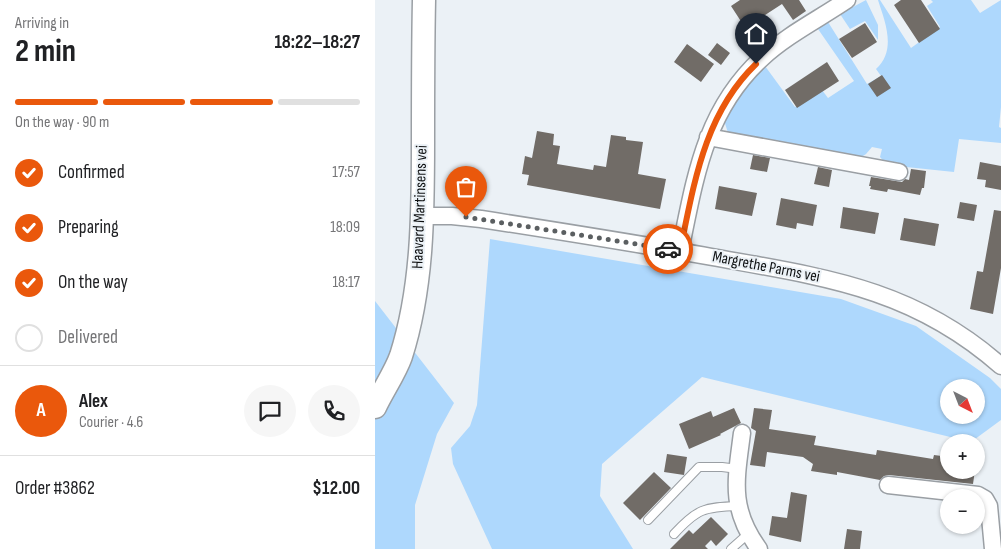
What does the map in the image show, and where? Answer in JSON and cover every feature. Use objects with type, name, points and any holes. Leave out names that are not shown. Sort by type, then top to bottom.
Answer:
[{"type":"street","name":"Haavard Martinsens vei","points":[[375,406],[401,357],[417,284],[422,216],[424,0]]},
{"type":"street","points":[[680,251],[695,178],[707,136],[725,102],[748,71],[780,44],[847,0]]},
{"type":"street","points":[[707,136],[899,172]]},
{"type":"street","name":"Margrethe Parms vei","points":[[422,216],[481,218],[827,278],[877,292],[909,305],[975,344],[1001,366]]},
{"type":"street","points":[[742,433],[735,483],[738,506],[748,534],[759,549]]},
{"type":"street","points":[[888,484],[978,495],[985,499],[989,506],[993,549]]},
{"type":"lane","points":[[648,520],[699,467],[737,469]]},
{"type":"lane","points":[[674,534],[697,512],[717,507],[738,506]]},
{"type":"lane","points":[[731,549],[748,534]]},
{"type":"shaded area","points":[[866,0],[878,25],[878,40],[865,21],[850,29],[840,14]]},
{"type":"shaded area","points":[[878,0],[880,0],[911,48],[940,27],[927,6],[933,2],[931,0],[971,0],[980,13],[1001,0],[1001,107],[999,127],[1001,128],[1001,143],[959,139],[954,172],[887,165],[880,157],[882,149],[872,147],[860,158],[728,133],[724,120],[749,83],[765,66],[795,107],[822,90],[828,98],[854,81],[818,29],[828,22],[867,84],[881,76],[876,69],[886,53],[888,36]]},
{"type":"shaded area","points":[[490,239],[841,299],[916,326],[990,378],[1001,389],[1001,420],[982,434],[940,435],[702,377],[602,464],[600,496],[633,549],[492,549],[453,464],[451,448],[470,426],[477,405]]},
{"type":"shaded area","points":[[375,301],[454,403],[437,434],[415,505],[415,549],[375,549]]},
{"type":"building","points":[[740,0],[799,0],[806,11],[793,20],[782,4],[744,26],[731,6]]},
{"type":"building","points":[[901,0],[921,0],[940,29],[919,43],[894,5]]},
{"type":"building","points":[[865,23],[877,42],[852,58],[839,39]]},
{"type":"building","points":[[717,43],[730,53],[721,65],[708,55]]},
{"type":"building","points":[[687,44],[714,64],[701,82],[674,62]]},
{"type":"building","points":[[827,62],[839,81],[797,108],[785,90]]},
{"type":"building","points":[[882,75],[891,88],[877,97],[868,84]]},
{"type":"building","points":[[537,131],[554,134],[553,145],[560,146],[557,164],[593,170],[594,165],[606,167],[611,135],[626,137],[626,140],[643,142],[638,174],[666,179],[660,209],[527,185],[529,175],[522,174],[525,156],[532,158]]},
{"type":"building","points":[[753,155],[770,158],[767,172],[750,169]]},
{"type":"building","points":[[980,162],[1001,166],[1001,190],[985,187],[986,180],[977,179]]},
{"type":"building","points":[[818,167],[832,170],[829,187],[814,184]]},
{"type":"building","points":[[911,169],[926,171],[924,188],[922,188],[920,195],[888,189],[887,192],[870,189],[871,177],[902,182],[905,179],[909,180]]},
{"type":"building","points":[[719,186],[757,193],[752,216],[715,209]]},
{"type":"building","points":[[781,198],[817,205],[813,226],[797,223],[796,229],[776,225]]},
{"type":"building","points":[[960,202],[977,205],[974,221],[957,218]]},
{"type":"building","points":[[843,207],[879,213],[875,234],[840,228]]},
{"type":"building","points":[[994,210],[1001,211],[1001,268],[993,314],[970,309],[977,271],[983,272]]},
{"type":"building","points":[[904,218],[939,224],[935,246],[900,240]]},
{"type":"building","points":[[734,408],[741,423],[721,435],[689,449],[679,424],[711,411],[713,417]]},
{"type":"building","points":[[754,408],[772,410],[769,429],[816,436],[814,445],[876,455],[877,450],[933,459],[934,455],[940,456],[940,479],[974,479],[973,484],[889,475],[884,476],[880,480],[837,472],[837,475],[811,471],[813,464],[803,457],[767,452],[765,467],[750,465],[756,431],[751,428]]},
{"type":"building","points":[[667,454],[687,457],[684,475],[664,472]]},
{"type":"building","points":[[654,472],[671,488],[640,520],[623,503]]},
{"type":"building","points":[[791,492],[807,495],[801,542],[769,535],[772,516],[787,518]]},
{"type":"building","points":[[711,517],[728,534],[716,546],[711,540],[705,546],[708,549],[670,549],[689,530],[693,534]]},
{"type":"building","points":[[847,529],[862,531],[860,549],[844,549]]},
{"type":"way so far","points":[[466,217],[668,249]]},
{"type":"route","points":[[668,249],[680,251],[695,178],[707,136],[725,102],[748,71],[756,64]]}]
